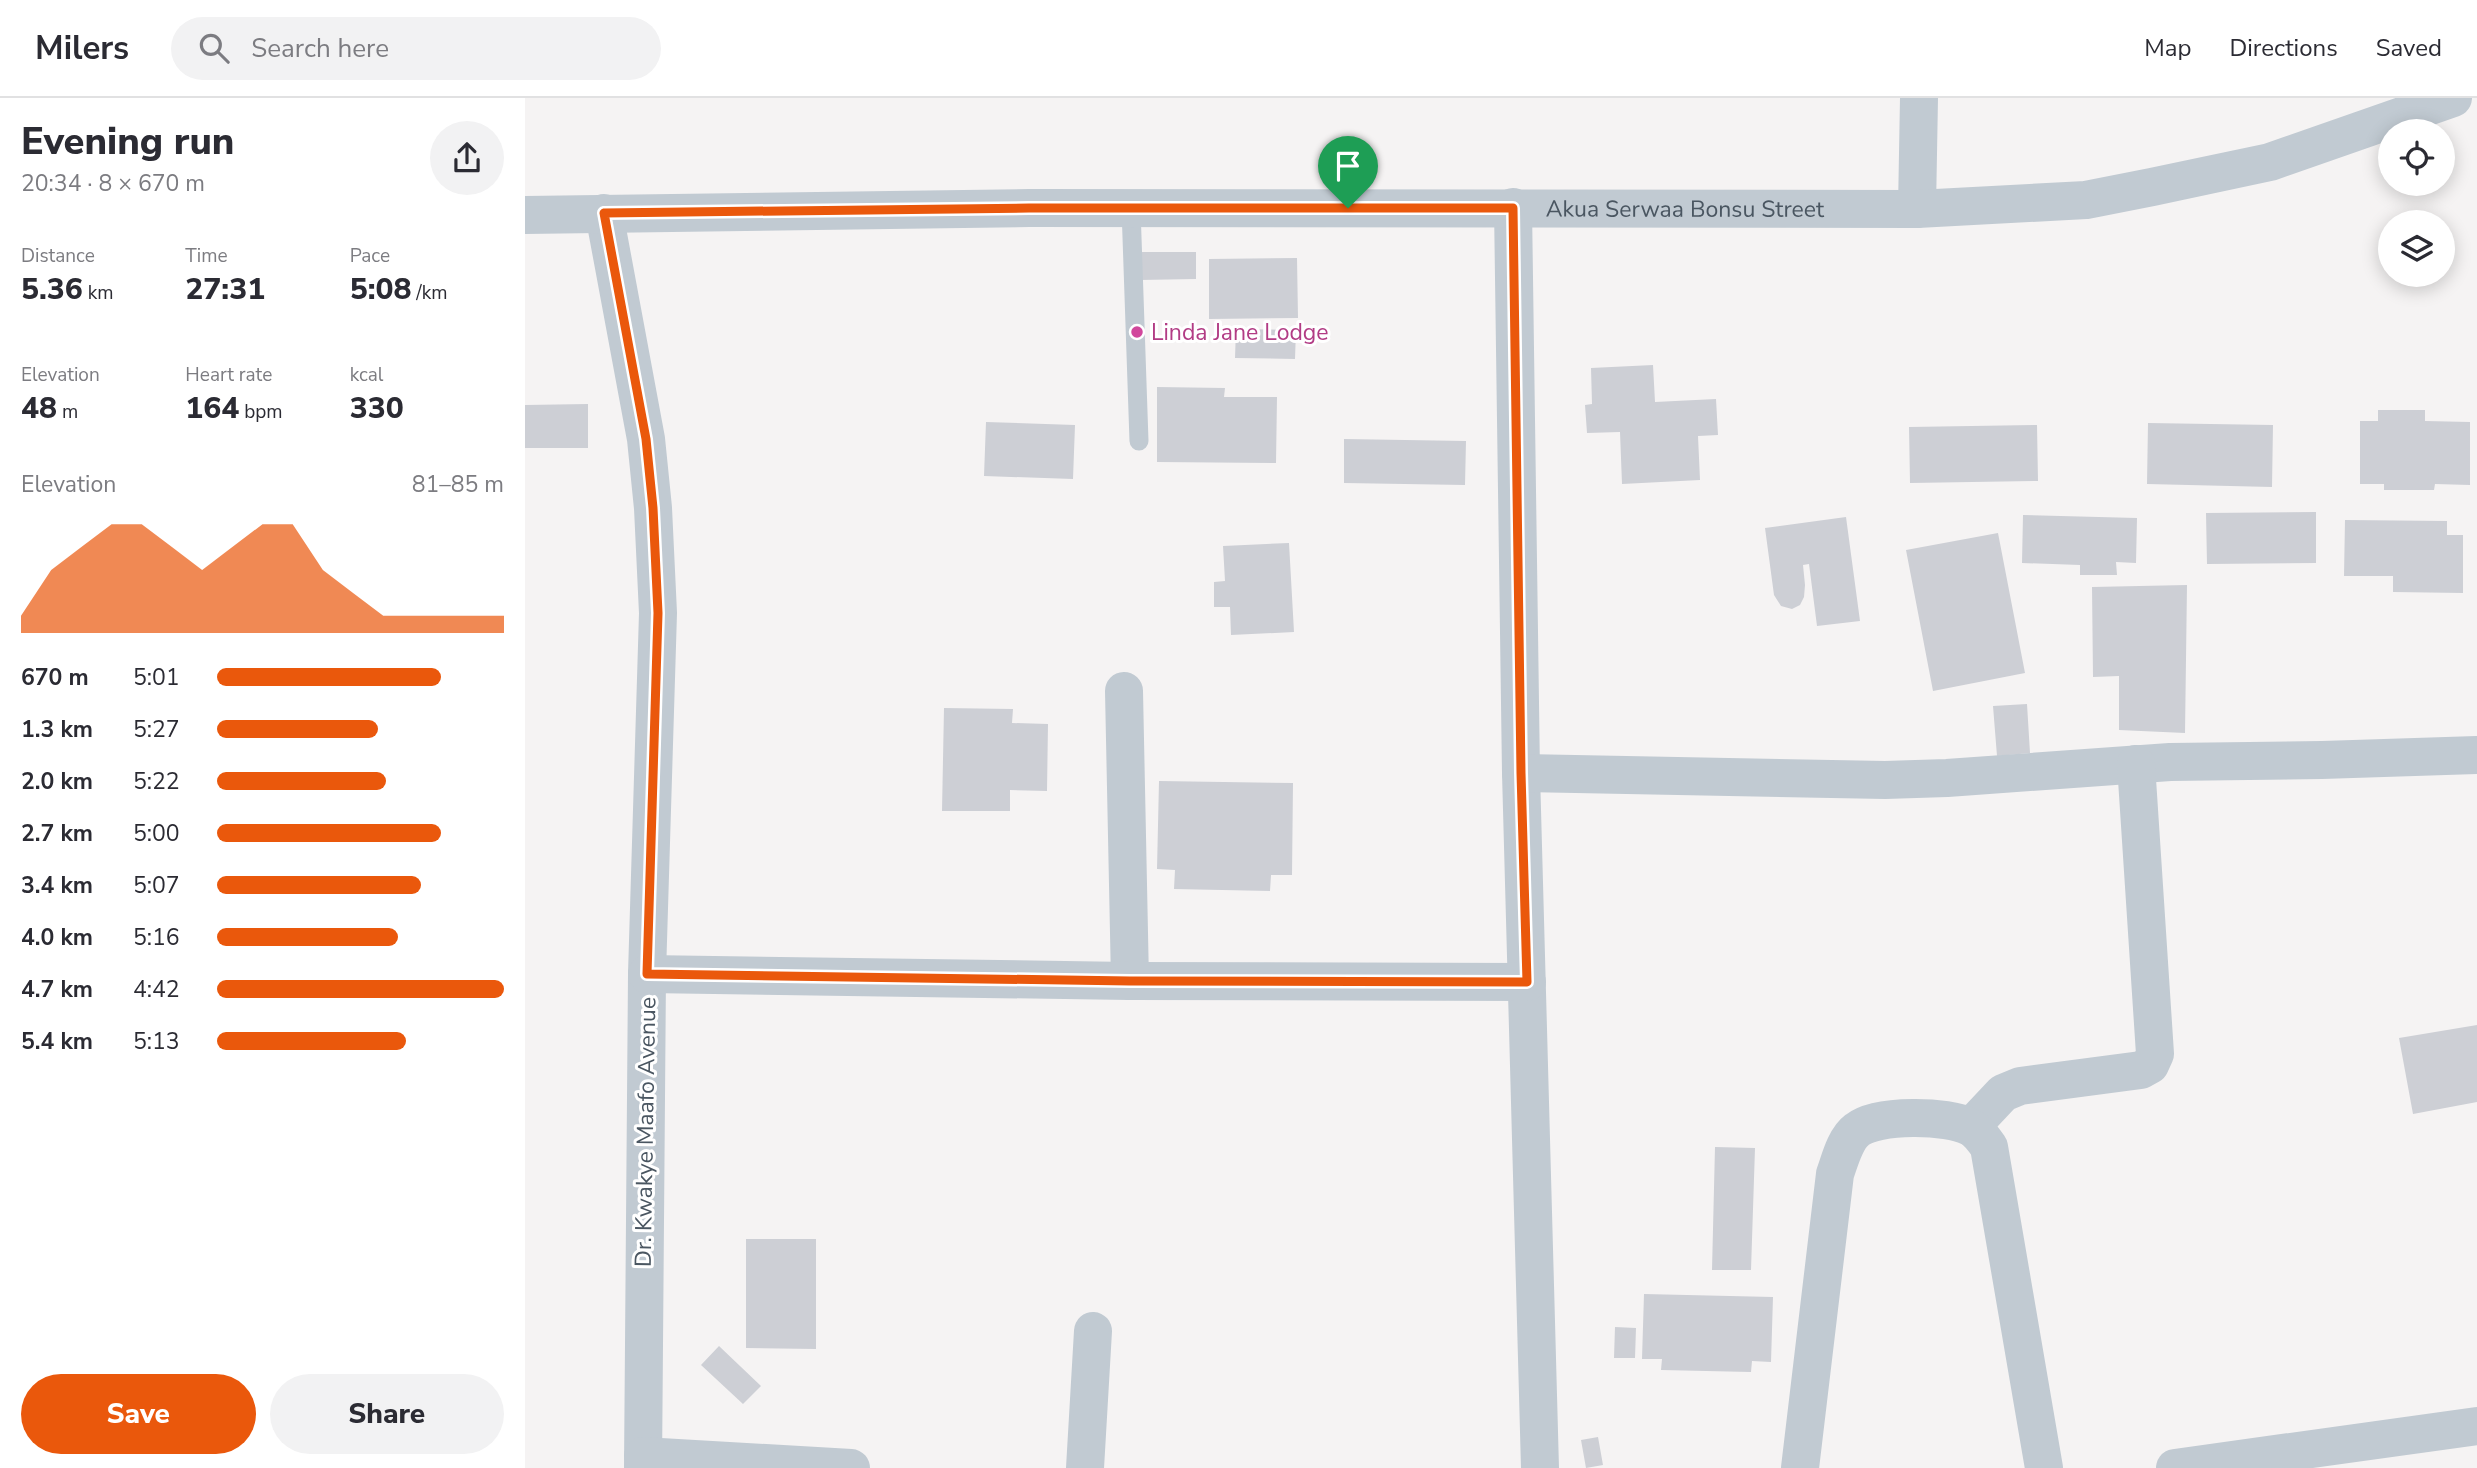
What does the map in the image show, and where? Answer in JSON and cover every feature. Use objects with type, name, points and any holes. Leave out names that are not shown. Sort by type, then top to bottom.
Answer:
[{"type":"street","points":[[1917,209],[1919,98]]},
{"type":"street","name":"Akua Serwaa Bonsu Street","points":[[525,215],[1131,208],[1917,209],[2085,200],[2270,162],[2354,135],[2453,98]]},
{"type":"street","points":[[1513,208],[1521,773],[1540,1468]]},
{"type":"street","name":"Dr. Kwakye Maafo Avenue","points":[[604,213],[646,439],[658,613],[647,974],[643,1462]]},
{"type":"street","points":[[1124,691],[1130,981]]},
{"type":"street","points":[[1521,773],[1885,780],[2136,764],[2477,755]]},
{"type":"street","points":[[1971,1127],[2003,1093],[2020,1086],[2141,1070],[2150,1065],[2155,1054],[2136,764]]},
{"type":"street","points":[[647,974],[1130,981],[1527,982]]},
{"type":"street","points":[[1800,1468],[1835,1174],[1844,1150],[1856,1130],[1877,1121],[1912,1118],[1949,1120],[1971,1127],[1989,1147],[2044,1468]]},
{"type":"street","points":[[1085,1468],[1093,1331]]},
{"type":"street","points":[[2175,1468],[2477,1426]]},
{"type":"street","points":[[643,1462],[851,1468]]},
{"type":"lane","points":[[1131,208],[1139,441]]},
{"type":"building","points":[[1140,252],[1196,252],[1196,279],[1140,280]]},
{"type":"building","points":[[1297,258],[1298,318],[1209,319],[1209,259]]},
{"type":"building","points":[[1236,329],[1296,330],[1295,359],[1235,358]]},
{"type":"building","points":[[1653,365],[1655,402],[1716,399],[1718,435],[1698,436],[1700,480],[1622,484],[1620,432],[1587,433],[1585,405],[1592,404],[1591,368]]},
{"type":"building","points":[[1157,387],[1225,388],[1224,397],[1277,397],[1276,463],[1157,462]]},
{"type":"building","points":[[588,404],[588,448],[525,448],[525,405]]},
{"type":"building","points":[[2378,410],[2425,410],[2425,421],[2470,422],[2470,485],[2435,484],[2434,490],[2384,490],[2384,484],[2360,484],[2360,421],[2378,421]]},
{"type":"building","points":[[986,422],[1075,425],[1073,479],[984,476]]},
{"type":"building","points":[[2148,423],[2273,425],[2272,487],[2147,484]]},
{"type":"building","points":[[2037,425],[2038,481],[1910,483],[1909,427]]},
{"type":"building","points":[[1344,439],[1466,441],[1465,485],[1344,483]]},
{"type":"building","points":[[2316,512],[2316,563],[2207,564],[2206,513]]},
{"type":"building","points":[[2023,515],[2137,518],[2136,563],[2116,562],[2117,575],[2080,575],[2080,565],[2022,563]]},
{"type":"building","points":[[1846,517],[1860,621],[1817,626],[1809,564],[1803,565],[1805,585],[1800,605],[1792,609],[1781,606],[1774,595],[1765,528]]},
{"type":"building","points":[[2345,520],[2447,521],[2447,535],[2463,535],[2463,593],[2393,592],[2393,576],[2344,576]]},
{"type":"building","points":[[1998,533],[2025,673],[1933,691],[1906,550]]},
{"type":"building","points":[[1289,543],[1294,632],[1231,635],[1230,607],[1214,607],[1214,582],[1225,581],[1223,546]]},
{"type":"building","points":[[2187,585],[2185,733],[2119,730],[2119,676],[2093,677],[2092,587]]},
{"type":"building","points":[[2027,704],[2030,753],[1997,756],[1993,706]]},
{"type":"building","points":[[944,708],[1013,709],[1012,723],[1048,724],[1047,791],[1010,790],[1010,811],[942,811]]},
{"type":"building","points":[[1159,781],[1293,783],[1292,875],[1271,875],[1270,891],[1174,889],[1175,870],[1157,869]]},
{"type":"building","points":[[2477,1025],[2477,1102],[2413,1114],[2399,1038]]},
{"type":"building","points":[[1715,1147],[1755,1148],[1751,1270],[1712,1270]]},
{"type":"building","points":[[746,1239],[816,1239],[816,1349],[746,1348]]},
{"type":"building","points":[[1644,1294],[1773,1297],[1771,1362],[1752,1361],[1751,1372],[1661,1370],[1662,1359],[1642,1359]]},
{"type":"building","points":[[1615,1327],[1636,1328],[1635,1358],[1614,1358]]},
{"type":"building","points":[[719,1346],[761,1386],[743,1404],[701,1365]]},
{"type":"building","points":[[1598,1437],[1603,1465],[1586,1468],[1581,1440]]},
{"type":"place","name":"Linda Jane Lodge","points":[[1137,332]]},
{"type":"route","points":[[1029,208],[1348,208],[1513,208],[1521,773],[1527,982],[1130,981],[647,974],[658,613],[656,556],[646,439],[604,213],[1029,208]]}]
